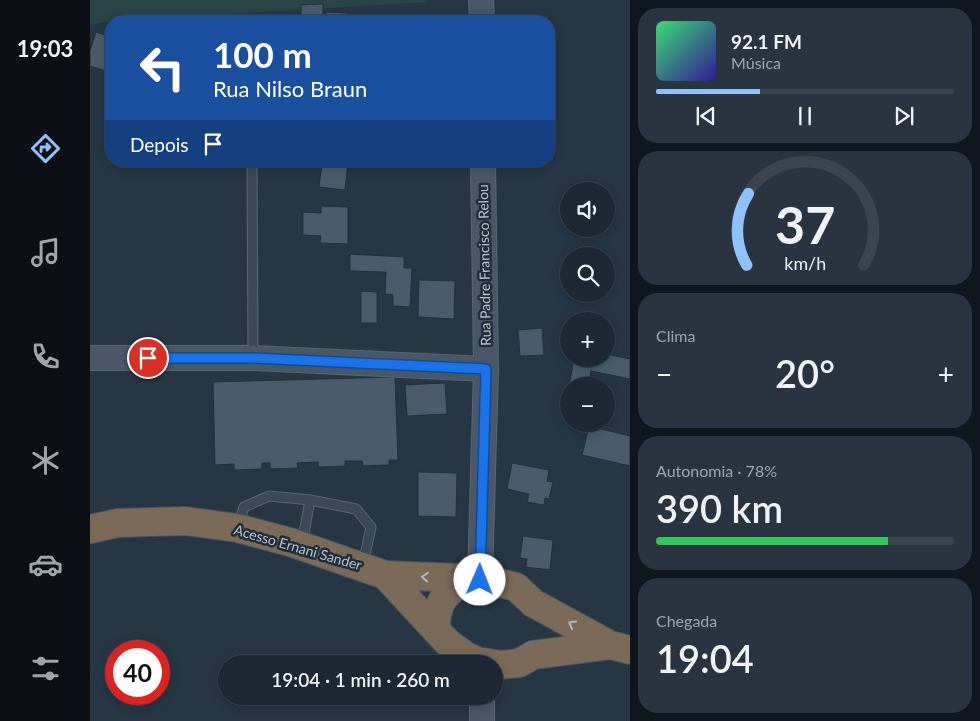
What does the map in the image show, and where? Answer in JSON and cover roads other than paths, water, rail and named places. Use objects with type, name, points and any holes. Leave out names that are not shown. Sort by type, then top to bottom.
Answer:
[{"type":"highway","name":"Acesso Ernani Sander","points":[[90,529],[118,523],[151,520],[185,521],[237,528],[301,546],[374,570],[473,580],[516,587],[534,603],[620,648]]},
{"type":"highway","name":"Acesso Ernani Sander","points":[[374,570],[436,628],[448,642],[465,655]]},
{"type":"highway","points":[[436,628],[436,613],[441,600],[450,589],[473,580]]},
{"type":"highway","points":[[533,654],[541,638],[542,622],[534,603]]},
{"type":"highway","name":"Acesso Ernani Sander","points":[[503,665],[518,663],[533,654],[620,648]]},
{"type":"street","points":[[481,0],[482,15]]},
{"type":"street","name":"Rua Padre Francisco Relou","points":[[473,580],[486,369],[483,167]]},
{"type":"street","points":[[90,358],[253,358],[486,369]]},
{"type":"street","points":[[482,705],[482,721]]},
{"type":"lane","points":[[252,167],[253,358]]},
{"type":"lane","points":[[237,528],[244,507],[269,496],[310,500],[356,509],[371,527],[374,570]]},
{"type":"lane","points":[[301,546],[310,500]]}]
